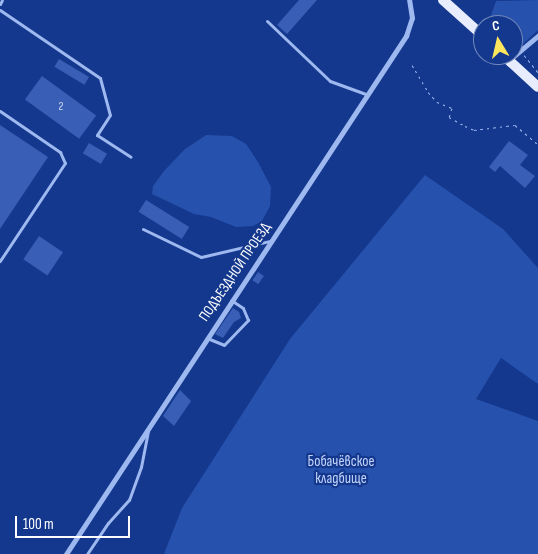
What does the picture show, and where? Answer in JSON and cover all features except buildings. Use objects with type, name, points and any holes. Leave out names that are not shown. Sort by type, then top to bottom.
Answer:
[{"type":"main road","points":[[443,0],[473,27]]},
{"type":"main road","points":[[515,65],[538,87]]},
{"type":"street","name":"ПОДЪЕЗДНОЙ ПРОЕЗД","points":[[66,554],[150,422],[406,36],[412,18],[409,0]]},
{"type":"street","points":[[523,48],[538,36]]},
{"type":"lane","points":[[0,4],[2,0]]},
{"type":"lane","points":[[0,10],[100,78],[110,115],[98,135],[131,157]]},
{"type":"lane","points":[[268,21],[330,81],[366,94]]},
{"type":"lane","points":[[0,112],[60,152],[65,163],[0,261]]},
{"type":"lane","points":[[143,229],[201,257],[271,241]]},
{"type":"lane","points":[[206,338],[224,344],[248,320],[243,308],[231,300]]},
{"type":"lane","points":[[87,554],[108,523],[129,500],[141,467],[150,422]]},
{"type":"path","points":[[528,46],[524,55],[538,72]]},
{"type":"path","points":[[412,66],[428,92],[437,102],[447,104],[452,108],[449,116],[465,126],[474,130],[515,125],[538,144]]},
{"type":"green space","points":[[538,0],[538,30],[523,44],[523,15],[491,15],[496,1]]},
{"type":"green space","points":[[206,135],[232,136],[246,144],[258,162],[271,187],[270,206],[262,221],[253,226],[236,227],[211,217],[194,214],[152,194],[153,186],[164,171],[185,149]]},
{"type":"green space","name":"Бобачёвское кладбище","points":[[425,175],[503,229],[538,268],[538,384],[501,358],[476,399],[538,421],[538,554],[164,554],[182,508],[290,339]]}]
